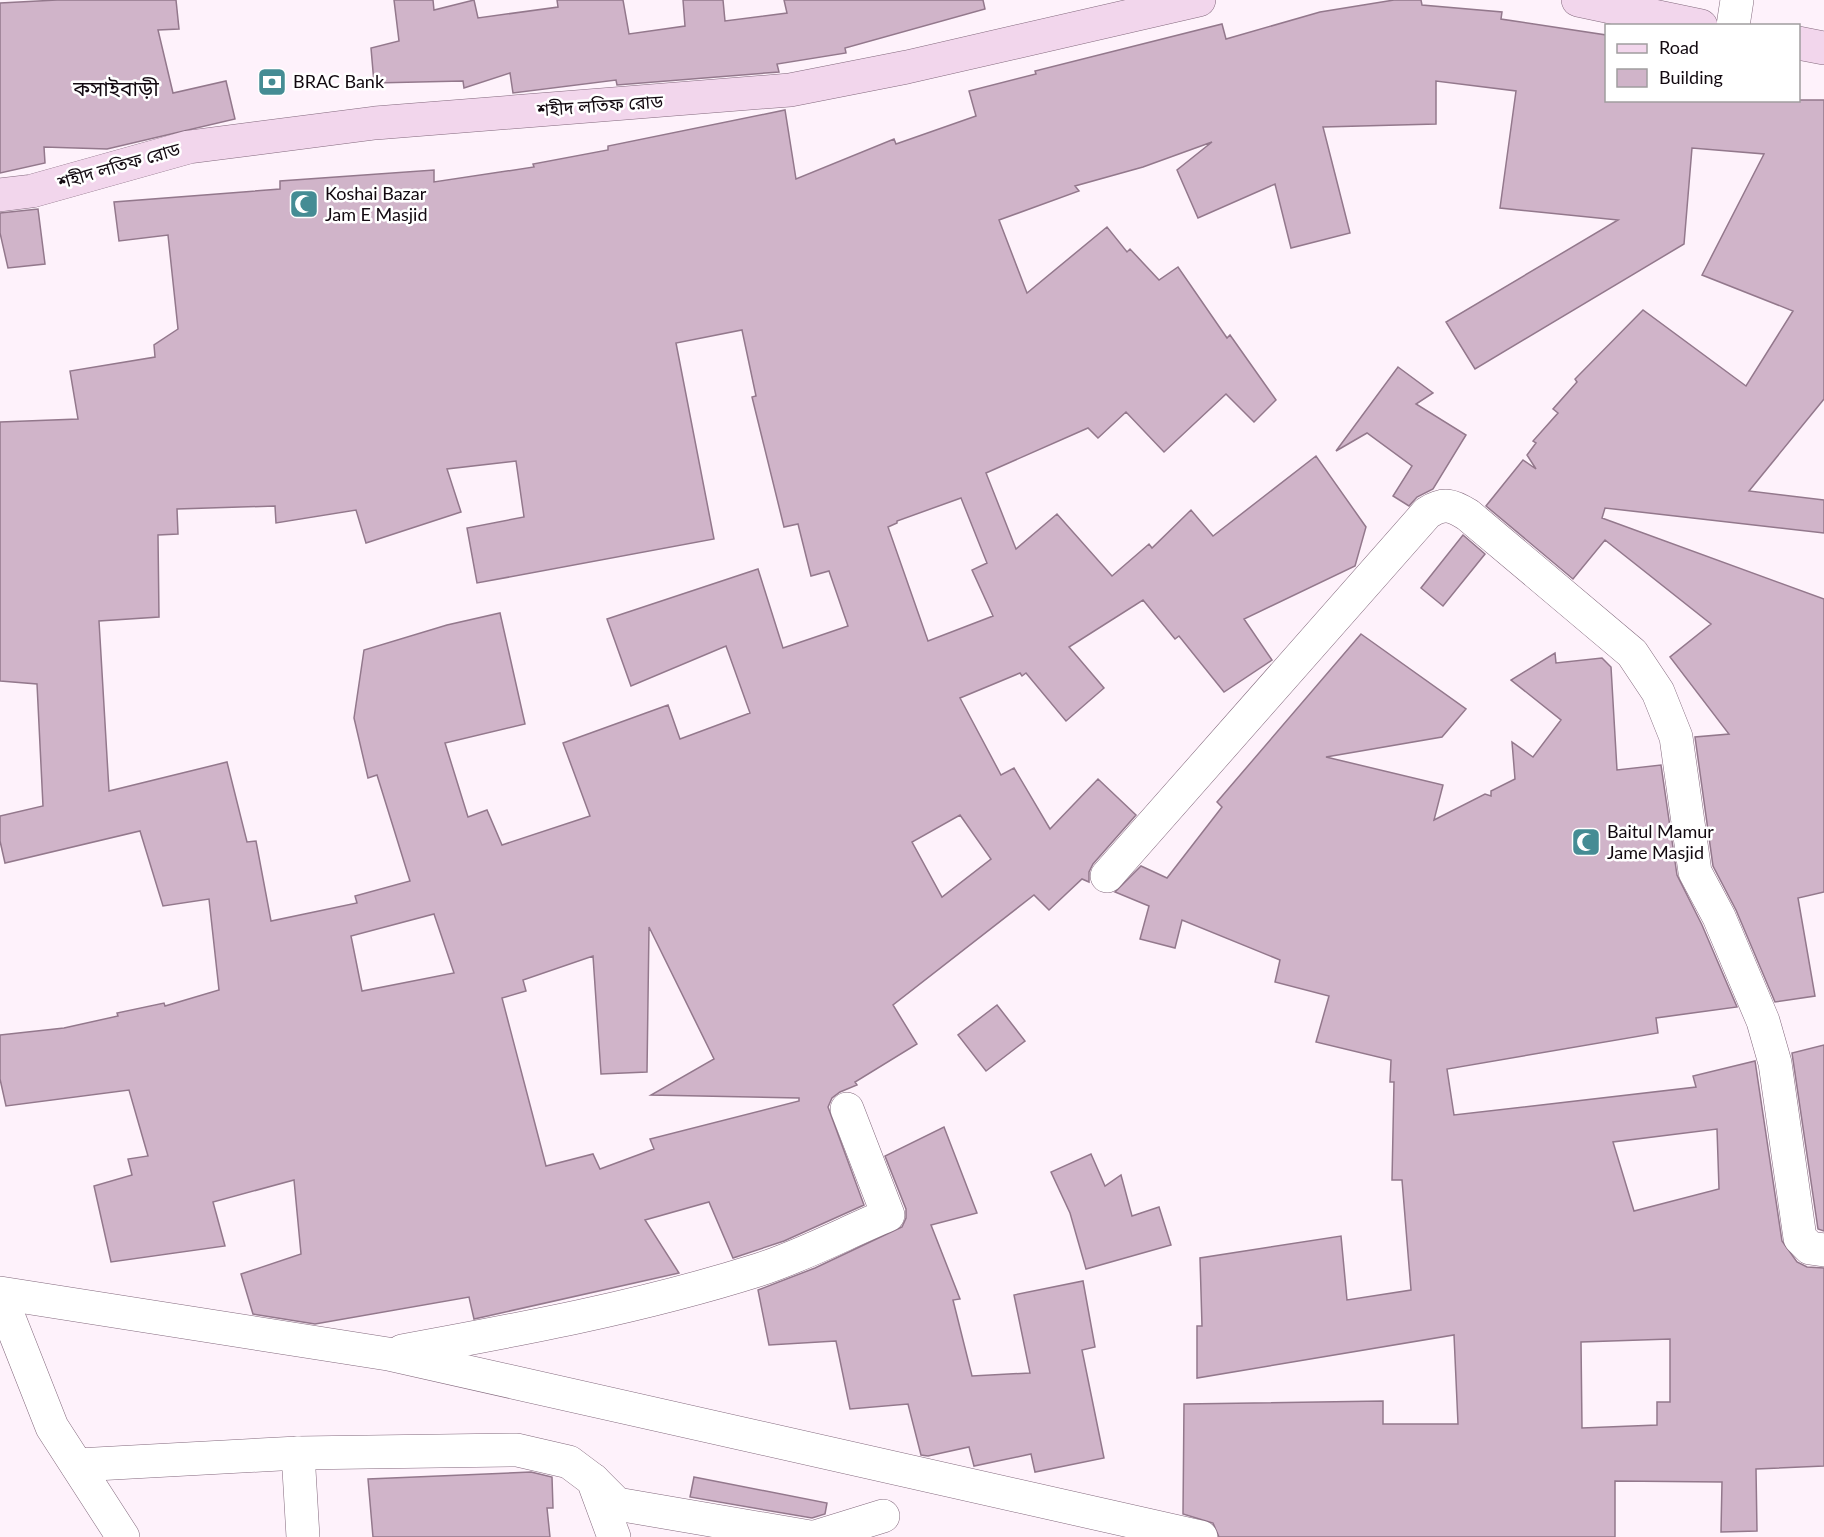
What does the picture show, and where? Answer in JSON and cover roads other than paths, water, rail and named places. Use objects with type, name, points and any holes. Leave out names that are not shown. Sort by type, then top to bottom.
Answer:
[{"type":"street","name":"শহীদ লতিফ রোড","points":[[0,195],[32,191],[189,147],[375,123],[790,90],[907,67],[1196,0]]},
{"type":"street","points":[[1578,0],[1692,24]]},
{"type":"street","points":[[1733,24],[1737,0]]},
{"type":"street","points":[[1800,44],[1824,48]]},
{"type":"street","points":[[1107,876],[1426,513],[1439,505],[1452,505],[1468,515],[1632,653],[1658,692],[1676,737],[1695,872],[1719,917],[1762,1021],[1775,1063],[1800,1238],[1810,1248],[1824,1250]]},
{"type":"street","points":[[388,1354],[570,1321],[690,1290],[760,1269],[888,1215],[847,1109]]},
{"type":"street","points":[[0,1294],[388,1354],[1201,1537]]},
{"type":"street","points":[[0,1294],[52,1427],[123,1537]]},
{"type":"street","points":[[77,1465],[298,1453],[517,1450],[569,1462],[593,1480],[618,1504],[810,1537]]},
{"type":"street","points":[[298,1453],[303,1537]]},
{"type":"street","points":[[593,1480],[614,1537]]},
{"type":"street","points":[[815,1537],[883,1516]]},
{"type":"place","name":"BRAC Bank","points":[[272,82]]},
{"type":"place","name":"Koshai Bazar Jam E Masjid","points":[[304,204]]},
{"type":"place","name":"Baitul Mamur Jame Masjid","points":[[1586,842]]},
{"type":"district","name":"কসাইবাড়ী","points":[[116,89]]}]
